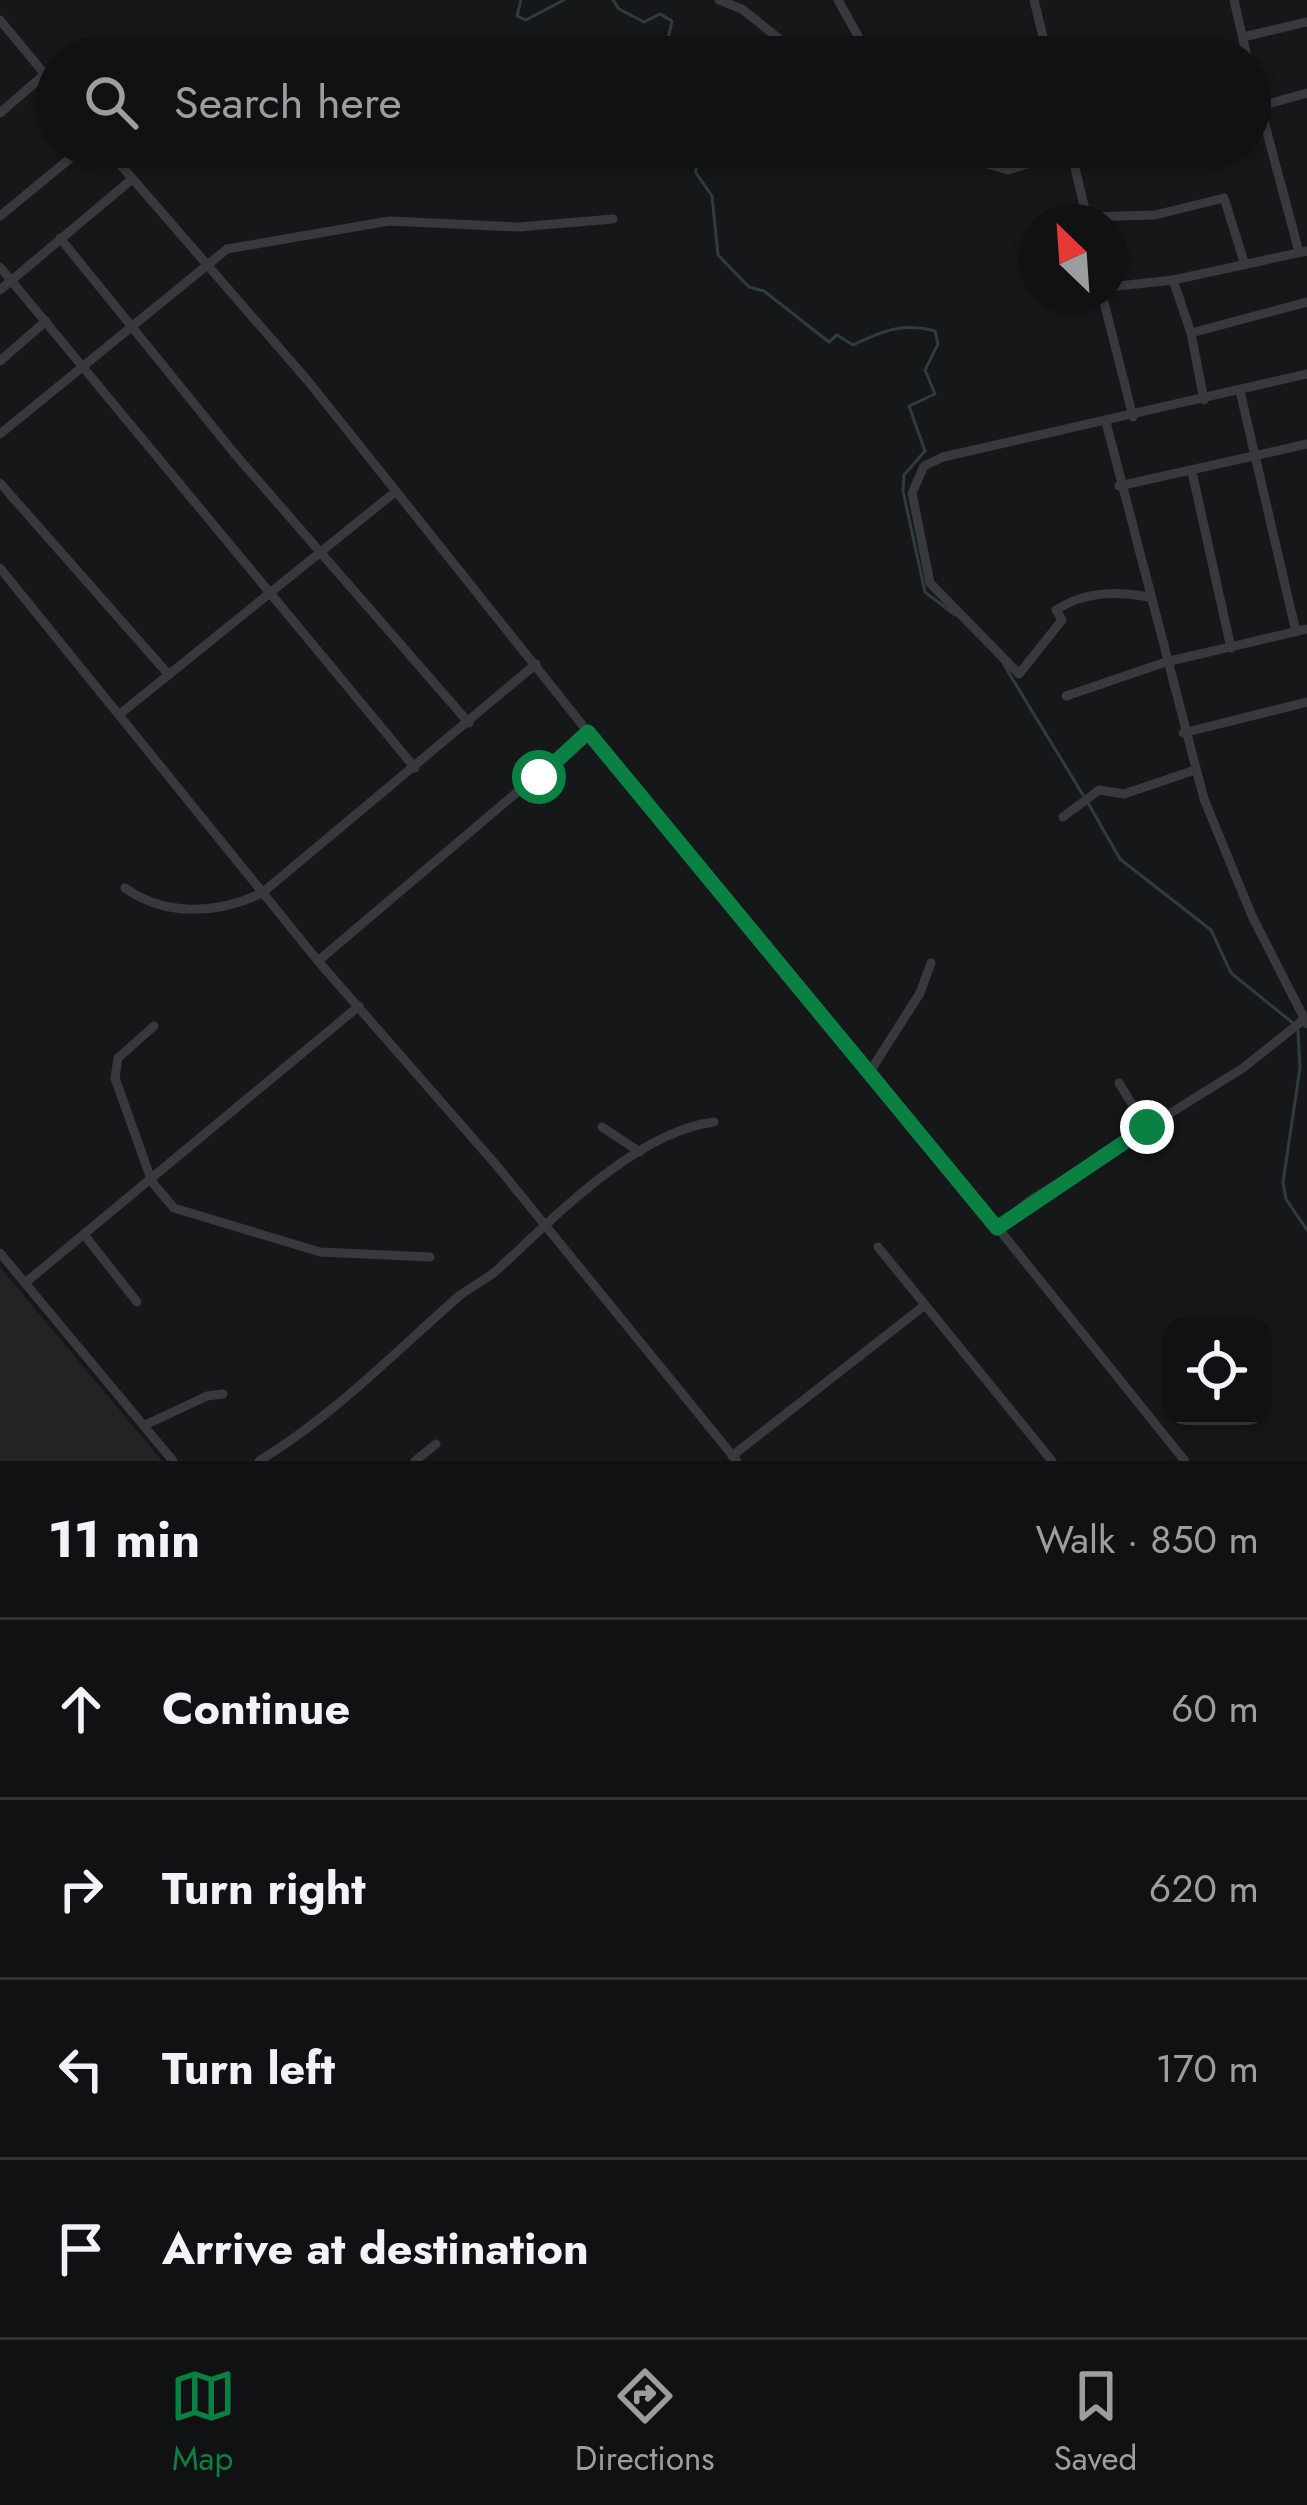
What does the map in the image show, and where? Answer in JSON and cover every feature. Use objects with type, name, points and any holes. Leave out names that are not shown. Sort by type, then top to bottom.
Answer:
[{"type":"street","points":[[718,0],[745,11],[776,36]]},
{"type":"street","points":[[838,0],[858,36]]},
{"type":"street","points":[[1034,0],[1043,36]]},
{"type":"street","points":[[1234,0],[1243,36]]},
{"type":"street","points":[[0,20],[36,63]]},
{"type":"street","points":[[1247,36],[1307,22]]},
{"type":"street","points":[[0,113],[36,82]]},
{"type":"street","points":[[1271,103],[1307,93]]},
{"type":"street","points":[[1127,285],[1174,280],[1303,252],[1271,157]]},
{"type":"street","points":[[0,216],[58,168]]},
{"type":"street","points":[[122,168],[305,377],[588,732],[871,1070],[1185,1461]]},
{"type":"street","points":[[1075,168],[1083,204]]},
{"type":"street","points":[[0,290],[131,180]]},
{"type":"street","points":[[1127,217],[1155,215],[1224,198],[1245,265]]},
{"type":"street","points":[[0,434],[203,264],[231,248],[346,224],[428,219],[564,226],[613,219]]},
{"type":"street","points":[[60,238],[130,329],[469,723]]},
{"type":"street","points":[[0,267],[80,370],[416,768]]},
{"type":"street","points":[[1174,280],[1192,333],[1204,400]]},
{"type":"street","points":[[1192,333],[1307,302]]},
{"type":"street","points":[[1107,312],[1133,417]]},
{"type":"street","points":[[0,361],[46,321]]},
{"type":"street","points":[[1149,597],[1106,592],[1064,604],[1056,610],[1062,620],[1057,632],[1019,674],[976,624],[933,588],[917,532],[913,487],[929,462],[1307,374]]},
{"type":"street","points":[[1066,696],[1166,662],[1301,631],[1240,391]]},
{"type":"street","points":[[997,1228],[1243,1068],[1302,1022],[1225,854],[1195,770],[1106,422]]},
{"type":"street","points":[[1119,486],[1307,444]]},
{"type":"street","points":[[1192,472],[1231,648]]},
{"type":"street","points":[[0,483],[170,675]]},
{"type":"street","points":[[120,714],[395,492]]},
{"type":"street","points":[[0,568],[318,962],[546,1225],[734,1458],[925,1305]]},
{"type":"street","points":[[124,888],[149,904],[199,909],[226,908],[262,893],[536,664]]},
{"type":"street","points":[[1183,733],[1307,702]]},
{"type":"street","points":[[318,962],[588,732]]},
{"type":"street","points":[[1063,817],[1099,790],[1124,794],[1195,770]]},
{"type":"street","points":[[871,1070],[911,1009],[931,962]]},
{"type":"street","points":[[25,1283],[359,1006]]},
{"type":"street","points":[[154,1026],[125,1049],[114,1067],[152,1182],[184,1215],[320,1252],[430,1257]]},
{"type":"street","points":[[1119,1083],[1147,1127]]},
{"type":"street","points":[[259,1461],[406,1349],[461,1294],[640,1153],[674,1133],[714,1122]]},
{"type":"street","points":[[602,1127],[640,1153]]},
{"type":"street","points":[[86,1237],[137,1302]]},
{"type":"street","points":[[878,1247],[1052,1461]]},
{"type":"street","points":[[0,1253],[173,1461]]},
{"type":"street","points":[[145,1424],[207,1396],[223,1394]]},
{"type":"street","points":[[415,1461],[436,1444]]},
{"type":"shaded area","points":[[0,1267],[92,1377],[162,1461],[0,1461]]},
{"type":"waterway","points":[[521,0],[517,16],[526,20],[564,0]]},
{"type":"waterway","points":[[613,0],[619,9],[644,22],[660,14],[672,21],[669,36]]},
{"type":"waterway","points":[[696,168],[712,196],[718,255],[749,287],[764,291],[829,342],[837,335],[853,345],[903,328],[935,331],[938,344],[925,370],[935,394],[909,406],[925,451],[904,475],[903,491],[925,592],[955,615]]},
{"type":"waterway","points":[[1004,665],[1083,795]]},
{"type":"waterway","points":[[1088,803],[1120,859],[1211,930],[1231,973],[1293,1023]]},
{"type":"waterway","points":[[1298,1031],[1300,1068],[1283,1182],[1286,1199],[1307,1230]]},
{"type":"route","points":[[539,777],[588,732],[997,1228],[1147,1127]]}]
